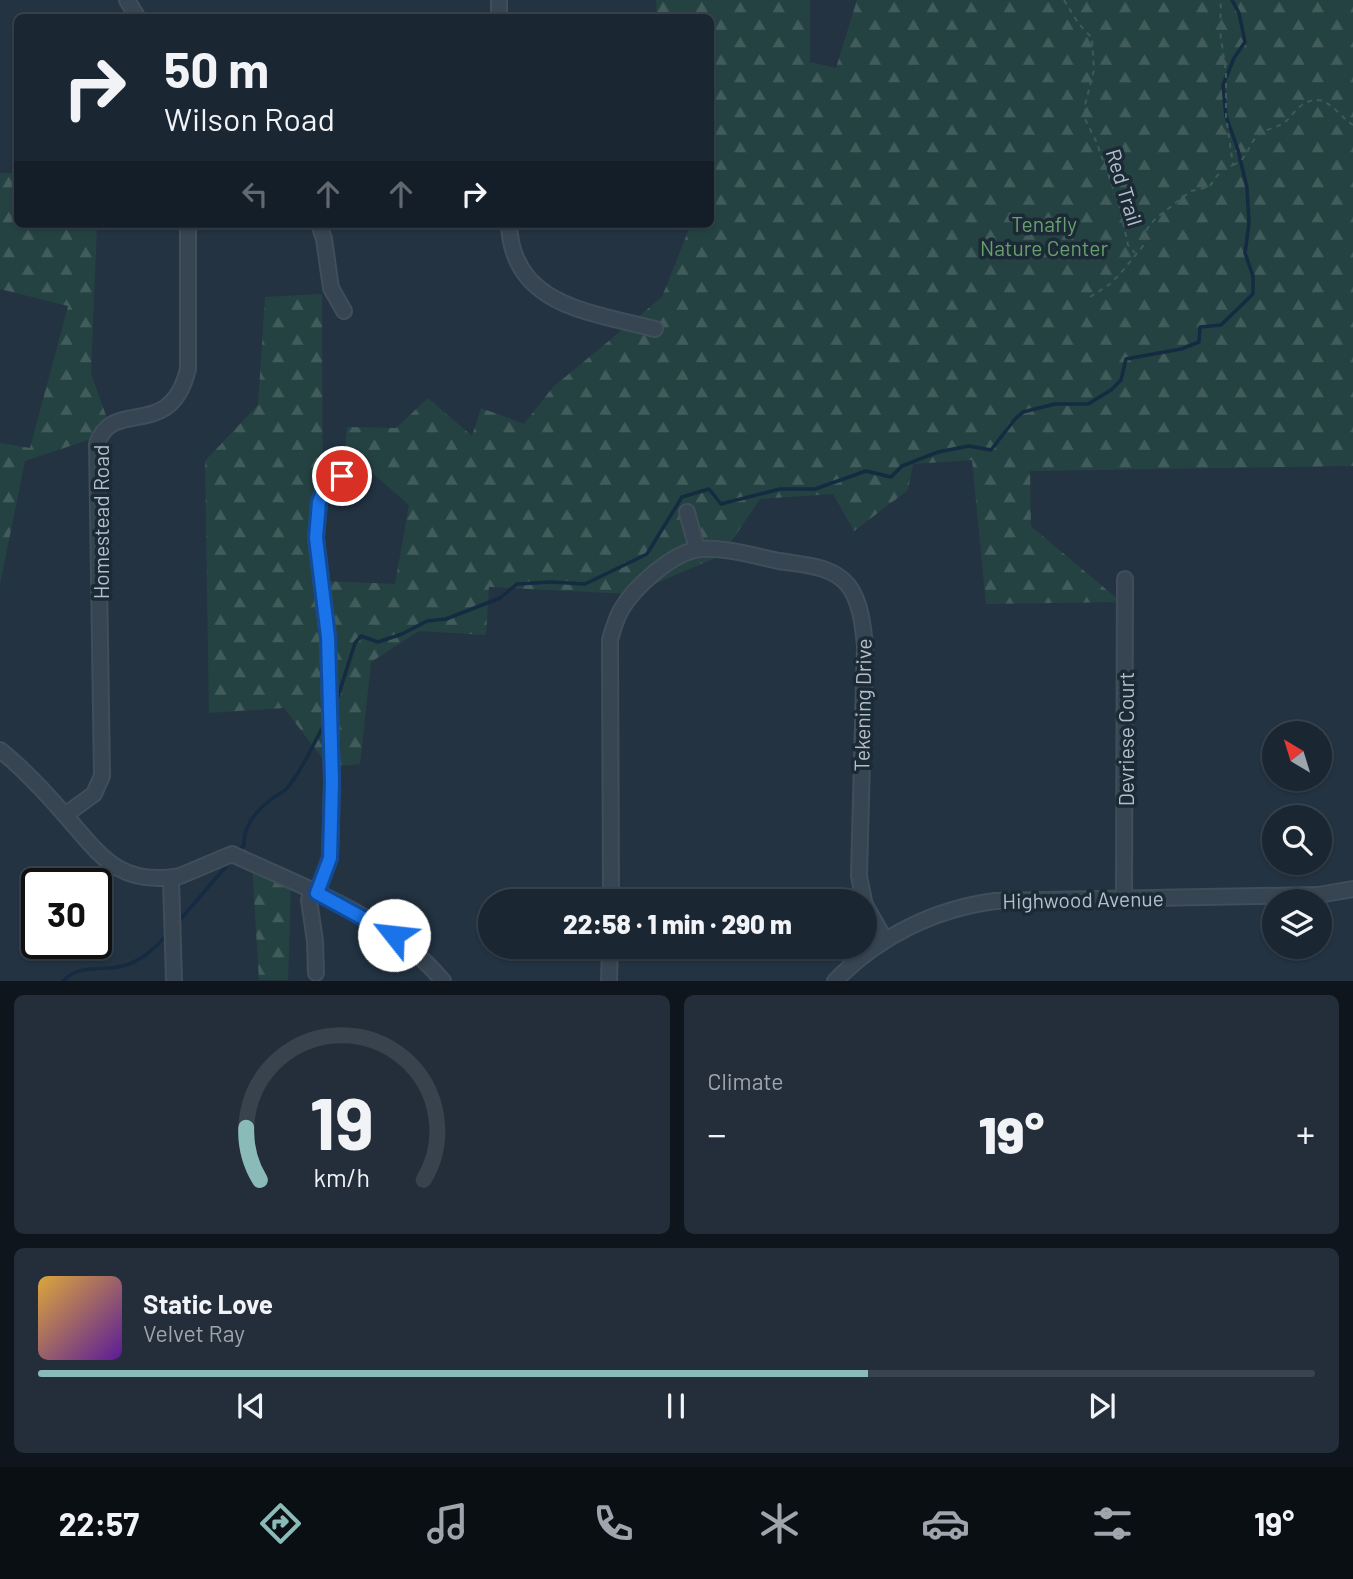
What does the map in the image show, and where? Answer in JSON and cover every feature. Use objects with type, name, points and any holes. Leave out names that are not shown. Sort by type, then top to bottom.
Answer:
[{"type":"street","name":"Homestead Road","points":[[65,815],[94,794],[102,776],[97,444],[105,427],[113,422],[160,411],[179,393],[185,382],[188,369],[188,228]]},
{"type":"street","points":[[320,228],[324,239],[331,288],[344,311]]},
{"type":"street","points":[[510,228],[514,255],[521,270],[543,294],[565,305],[655,329]]},
{"type":"street","points":[[316,973],[309,900],[330,858],[332,782],[328,637],[316,538],[319,502],[326,484],[332,480],[342,476],[359,480]]},
{"type":"street","points":[[611,889],[610,640],[614,623],[633,594],[670,560],[697,549],[687,512]]},
{"type":"street","name":"Tekening Drive","points":[[697,549],[826,570],[846,583],[853,593],[863,624],[865,646],[859,876],[862,889]]},
{"type":"street","name":"Devriese Court","points":[[1124,898],[1125,579]]},
{"type":"street","points":[[0,750],[14,761],[96,852],[111,865],[140,877],[171,878],[232,854],[314,892],[394,935],[421,956],[443,981]]},
{"type":"street","points":[[171,878],[174,981]]},
{"type":"street","name":"Highwood Avenue","points":[[835,981],[885,940],[929,917],[972,904],[995,901],[1318,895],[1353,889]]},
{"type":"street","name":"Tekening Drive","points":[[877,926],[885,940]]},
{"type":"street","points":[[609,981],[610,959]]},
{"type":"path","name":"Red Trail","points":[[1064,0],[1078,23],[1092,38],[1094,70],[1085,105],[1085,119],[1119,204],[1128,245],[1136,254],[1143,246],[1147,229],[1155,219],[1191,191],[1209,187],[1223,168],[1242,161],[1257,137],[1282,124],[1300,106],[1308,102],[1323,102],[1334,106],[1353,125]]},
{"type":"path","points":[[1221,0],[1220,31],[1226,73],[1226,116],[1233,165]]},
{"type":"path","points":[[1090,297],[1110,284],[1136,254]]},
{"type":"green space","name":"Tenafly Nature Center","points":[[656,0],[810,0],[810,62],[836,68],[857,0],[1353,0],[1353,466],[1030,471],[1031,526],[1121,602],[986,604],[972,460],[913,464],[908,490],[854,531],[833,494],[760,499],[722,555],[631,594],[489,587],[486,635],[419,631],[371,662],[360,764],[329,767],[284,708],[209,713],[205,461],[258,405],[265,297],[322,294],[323,581],[395,584],[409,505],[345,449],[347,427],[396,428],[428,398],[472,436],[481,408],[524,424],[553,387],[662,297],[689,228],[714,228],[714,14],[657,14]]},
{"type":"green space","points":[[0,173],[14,173],[14,228],[97,228],[91,374],[112,432],[25,461],[0,584],[0,443],[30,448],[68,306],[0,289]]},
{"type":"green space","points":[[252,864],[291,883],[288,980],[259,980]]},
{"type":"waterway","points":[[335,706],[355,643],[361,636],[378,642],[402,634],[427,621],[446,619],[500,598],[517,584],[585,584],[647,554],[682,497],[709,489],[721,504],[780,489],[815,489],[866,471],[891,477],[902,466],[938,452],[969,446],[991,450],[1023,412],[1055,404],[1088,404],[1111,390],[1121,380],[1126,359],[1181,349],[1199,342],[1200,327],[1221,325],[1253,294],[1253,276],[1245,253],[1249,223],[1247,188],[1226,116],[1223,85],[1234,58],[1245,42],[1239,13],[1232,0]]},
{"type":"waterway","points":[[237,853],[244,845],[251,820],[292,781],[326,722]]},
{"type":"waterway","points":[[178,922],[230,862]]},
{"type":"waterway","points":[[63,981],[83,970],[115,967],[136,961],[159,944],[168,933]]},
{"type":"route","points":[[342,476],[326,484],[319,502],[316,538],[328,637],[328,682],[332,719],[330,858],[317,893],[394,935]]}]
